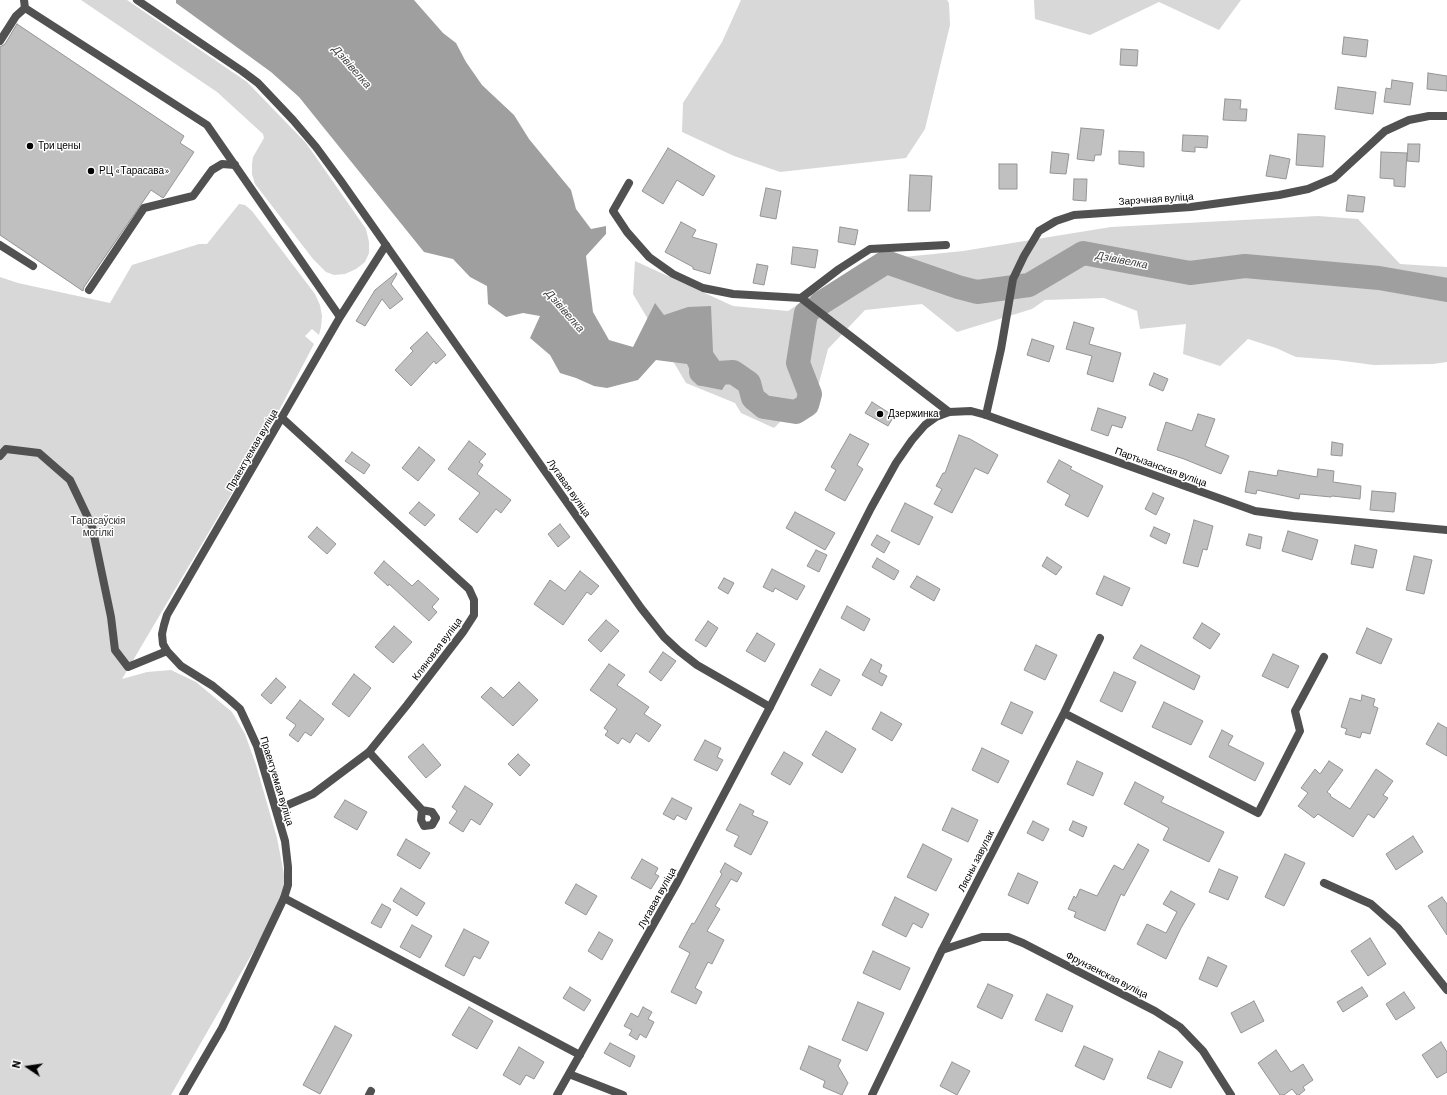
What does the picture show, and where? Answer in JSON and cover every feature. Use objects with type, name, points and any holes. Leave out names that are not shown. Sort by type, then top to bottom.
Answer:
[{"type":"street","name":"Лугавая вуліца","points":[[137,0],[224,57],[258,83],[293,120],[316,147],[386,245],[640,608],[679,651],[697,665],[770,707]]},
{"type":"street","points":[[0,41],[24,4],[207,125],[340,317]]},
{"type":"street","name":"Зарэчная вуліца","points":[[986,415],[1001,349],[1013,279],[1024,256],[1039,231],[1056,221],[1074,215],[1191,207],[1280,195],[1308,188],[1334,178],[1386,131],[1409,120],[1429,116],[1447,116]]},
{"type":"street","points":[[89,290],[144,208],[193,196],[212,170],[222,164],[235,165]]},
{"type":"street","points":[[629,183],[613,211],[627,232],[649,257],[673,274],[702,288],[733,294],[801,298],[949,412]]},
{"type":"street","points":[[0,245],[32,266]]},
{"type":"street","name":"Праектуемая вуліца","points":[[183,1095],[222,1028],[284,898],[288,885],[288,867],[285,841],[257,746],[240,709],[221,693],[181,666],[167,651],[163,644],[162,634],[167,615],[340,317],[386,245]]},
{"type":"street","points":[[801,298],[839,269],[870,249],[946,245]]},
{"type":"street","name":"Партызанская вуліца","points":[[896,464],[912,440],[925,425],[936,417],[949,412],[971,411],[986,415],[1255,511],[1293,516],[1447,530]]},
{"type":"street","name":"Кляновая вуліца","points":[[276,810],[313,794],[369,752],[463,632],[474,615],[474,600],[469,589],[282,418]]},
{"type":"street","points":[[0,456],[6,449],[39,452],[70,480],[92,526],[111,617],[115,650],[128,667],[167,651]]},
{"type":"street","name":"Лугавая вуліца","points":[[557,1095],[678,881],[770,707],[871,508],[896,464]]},
{"type":"street","name":"Лясны завулак","points":[[872,1095],[942,950],[1064,713],[1100,638]]},
{"type":"street","points":[[1064,713],[1258,813],[1300,731],[1295,711],[1324,657]]},
{"type":"street","points":[[369,752],[422,810]]},
{"type":"street","points":[[1324,883],[1371,904],[1398,928],[1447,990]]},
{"type":"street","points":[[284,898],[580,1055]]},
{"type":"street","name":"Фрунзенская вуліца","points":[[942,950],[982,937],[1008,937],[1023,943],[1155,1011],[1180,1027],[1203,1051],[1231,1095]]},
{"type":"street","points":[[569,1074],[623,1095]]},
{"type":"green space","points":[[81,0],[127,0],[247,82],[306,143],[366,229],[369,242],[369,253],[365,262],[356,269],[345,274],[334,275],[326,272],[313,259],[255,184],[252,174],[253,157],[264,138],[263,134],[217,92]]},
{"type":"green space","points":[[741,0],[947,0],[949,3],[950,25],[925,129],[906,158],[780,172],[734,156],[682,132],[683,103],[722,42]]},
{"type":"green space","points":[[1034,0],[1241,0],[1219,30],[1159,2],[1090,35],[1035,19]]},
{"type":"green space","name":"Тарасаўскія могілкі","points":[[239,204],[245,205],[252,211],[315,294],[320,305],[322,316],[321,327],[319,335],[312,329],[305,336],[314,344],[264,439],[122,679],[147,672],[171,670],[196,682],[232,712],[245,734],[256,765],[277,838],[284,874],[284,898],[171,1095],[0,1095],[0,277],[18,283],[110,303],[132,265],[199,244],[207,244]]},
{"type":"green space","points":[[1318,216],[1358,219],[1400,264],[1447,267],[1447,362],[1433,364],[1374,365],[1296,357],[1276,348],[1248,339],[1220,366],[1183,354],[1186,324],[1140,329],[1137,311],[1104,298],[1045,300],[1032,309],[957,332],[922,304],[865,310],[828,349],[819,383],[774,428],[741,413],[735,403],[686,383],[633,294],[635,261],[733,306],[788,311],[864,261],[963,251],[1111,227]]},
{"type":"water","points":[[176,0],[414,0],[443,33],[456,43],[466,62],[482,85],[514,115],[529,139],[571,190],[576,209],[591,229],[606,226],[606,234],[586,256],[593,312],[609,340],[633,347],[655,303],[664,315],[688,307],[711,306],[713,352],[720,362],[733,372],[722,390],[697,385],[687,364],[656,360],[638,380],[607,388],[594,386],[560,373],[550,355],[530,338],[540,316],[523,313],[506,317],[488,304],[487,286],[470,277],[453,259],[424,252],[299,97],[271,72],[176,3]]},
{"type":"building","name":"РЦ «Тарасава»","points":[[17,24],[184,136],[180,143],[194,152],[163,198],[151,190],[84,287],[83,291],[0,235],[0,47],[5,44]]},
{"type":"building","points":[[1344,37],[1368,40],[1366,57],[1342,54]]},
{"type":"building","points":[[1121,49],[1138,50],[1137,66],[1120,65]]},
{"type":"building","points":[[1428,73],[1447,76],[1447,91],[1427,89]]},
{"type":"building","points":[[1392,80],[1413,83],[1410,105],[1384,102],[1386,88],[1391,89]]},
{"type":"building","points":[[1338,87],[1376,92],[1373,114],[1335,109]]},
{"type":"building","points":[[1225,99],[1241,100],[1240,109],[1247,109],[1246,121],[1223,120]]},
{"type":"building","points":[[1081,128],[1104,130],[1101,155],[1095,155],[1094,161],[1077,159]]},
{"type":"building","points":[[1298,134],[1325,136],[1323,167],[1296,165]]},
{"type":"building","points":[[1183,135],[1208,136],[1207,148],[1195,147],[1195,152],[1182,151]]},
{"type":"building","points":[[1408,144],[1420,144],[1419,162],[1407,161]]},
{"type":"building","points":[[668,148],[715,176],[703,196],[677,180],[663,204],[642,191]]},
{"type":"building","points":[[1119,151],[1144,152],[1144,167],[1119,164]]},
{"type":"building","points":[[1052,152],[1069,154],[1066,174],[1050,173]]},
{"type":"building","points":[[1381,152],[1407,153],[1405,187],[1394,186],[1394,179],[1380,178]]},
{"type":"building","points":[[1270,155],[1290,159],[1286,179],[1266,176]]},
{"type":"building","points":[[999,164],[1017,164],[1017,189],[999,189]]},
{"type":"building","points":[[910,175],[932,176],[930,211],[908,211]]},
{"type":"building","points":[[1074,179],[1087,179],[1086,201],[1073,200]]},
{"type":"building","points":[[766,188],[781,191],[776,219],[760,216]]},
{"type":"building","points":[[1348,195],[1365,197],[1363,212],[1346,211]]},
{"type":"building","points":[[681,222],[696,230],[692,237],[717,244],[710,274],[693,269],[693,267],[665,252]]},
{"type":"building","points":[[840,227],[858,230],[855,245],[838,242]]},
{"type":"building","points":[[793,247],[818,250],[815,268],[791,264]]},
{"type":"building","points":[[757,264],[768,266],[764,285],[753,283]]},
{"type":"building","points":[[396,273],[397,274],[391,284],[403,299],[390,309],[382,299],[365,326],[356,321],[375,290]]},
{"type":"building","points":[[1074,322],[1094,328],[1089,344],[1121,353],[1113,382],[1087,374],[1092,356],[1066,349]]},
{"type":"building","points":[[427,332],[446,355],[436,364],[434,361],[411,386],[395,370],[413,351],[410,348]]},
{"type":"building","points":[[1032,339],[1054,346],[1049,362],[1027,355]]},
{"type":"building","points":[[1154,373],[1168,379],[1163,391],[1149,385]]},
{"type":"building","name":"Дзержинка","points":[[872,402],[894,416],[888,426],[865,413]]},
{"type":"building","points":[[1098,408],[1126,417],[1122,428],[1112,425],[1108,436],[1091,430]]},
{"type":"building","points":[[1198,414],[1215,419],[1205,446],[1229,456],[1221,474],[1157,450],[1166,422],[1192,431]]},
{"type":"building","points":[[850,434],[869,444],[857,465],[863,469],[845,501],[825,490],[836,470],[831,467]]},
{"type":"building","points":[[959,435],[970,439],[998,455],[988,474],[975,468],[952,513],[934,504],[942,489],[936,486],[943,473],[945,473]]},
{"type":"building","points":[[469,441],[486,454],[479,462],[483,465],[477,474],[511,500],[501,513],[496,509],[477,533],[459,519],[480,493],[448,469]]},
{"type":"building","points":[[1332,442],[1343,444],[1342,456],[1331,455]]},
{"type":"building","points":[[419,447],[435,460],[418,481],[402,468]]},
{"type":"building","points":[[352,452],[370,465],[364,474],[345,461]]},
{"type":"building","points":[[1059,460],[1072,467],[1070,469],[1103,486],[1088,517],[1065,505],[1070,495],[1047,482]]},
{"type":"building","points":[[1318,469],[1334,471],[1333,482],[1361,486],[1360,499],[1300,494],[1299,499],[1257,490],[1256,494],[1245,492],[1249,471],[1277,476],[1278,470],[1317,477]]},
{"type":"building","points":[[1372,491],[1396,493],[1394,512],[1370,510]]},
{"type":"building","points":[[1153,493],[1164,498],[1156,515],[1145,509]]},
{"type":"building","points":[[419,502],[435,515],[425,526],[409,513]]},
{"type":"building","points":[[905,503],[933,517],[919,545],[891,531]]},
{"type":"building","points":[[795,512],[835,533],[825,550],[786,528]]},
{"type":"building","points":[[1194,520],[1213,526],[1207,550],[1203,549],[1198,567],[1183,563]]},
{"type":"building","points":[[560,524],[570,537],[558,547],[548,534]]},
{"type":"building","points":[[317,527],[336,544],[327,554],[308,537]]},
{"type":"building","points":[[1154,527],[1170,534],[1166,544],[1150,536]]},
{"type":"building","points":[[1288,531],[1318,540],[1312,560],[1282,551]]},
{"type":"building","points":[[1249,534],[1262,537],[1260,549],[1246,545]]},
{"type":"building","points":[[877,535],[890,542],[884,553],[871,545]]},
{"type":"building","points":[[1355,545],[1377,550],[1373,568],[1351,564]]},
{"type":"building","points":[[816,550],[827,555],[819,572],[807,566]]},
{"type":"building","points":[[1414,556],[1432,560],[1424,594],[1406,590]]},
{"type":"building","points":[[1047,557],[1062,567],[1056,575],[1042,566]]},
{"type":"building","points":[[877,558],[899,571],[894,580],[872,567]]},
{"type":"building","points":[[384,561],[412,586],[418,580],[439,599],[432,607],[437,612],[429,621],[389,584],[388,586],[374,573]]},
{"type":"building","points":[[772,569],[805,586],[797,600],[775,588],[773,592],[763,587]]},
{"type":"building","points":[[580,571],[599,586],[591,595],[587,592],[563,625],[534,604],[550,580],[565,591]]},
{"type":"building","points":[[917,576],[940,589],[934,601],[910,587]]},
{"type":"building","points":[[1104,576],[1130,588],[1122,606],[1096,594]]},
{"type":"building","points":[[724,578],[734,583],[728,594],[718,588]]},
{"type":"building","points":[[847,606],[870,619],[864,631],[841,618]]},
{"type":"building","points":[[606,620],[619,631],[601,652],[588,640]]},
{"type":"building","points":[[708,621],[718,628],[706,647],[695,640]]},
{"type":"building","points":[[1202,623],[1220,634],[1210,649],[1193,638]]},
{"type":"building","points":[[394,626],[412,642],[393,663],[375,647]]},
{"type":"building","points":[[1367,628],[1392,639],[1381,664],[1356,653]]},
{"type":"building","points":[[757,633],[775,644],[765,662],[746,651]]},
{"type":"building","points":[[1036,645],[1057,655],[1045,680],[1024,670]]},
{"type":"building","points":[[1141,645],[1200,676],[1194,690],[1133,658]]},
{"type":"building","points":[[663,652],[676,661],[661,681],[649,672]]},
{"type":"building","points":[[1273,654],[1299,666],[1288,688],[1262,676]]},
{"type":"building","points":[[871,659],[882,665],[879,672],[887,676],[882,686],[862,675]]},
{"type":"building","points":[[609,664],[625,675],[617,685],[649,707],[644,714],[661,725],[649,742],[636,733],[630,743],[622,738],[618,744],[605,735],[608,731],[604,728],[617,709],[590,690]]},
{"type":"building","points":[[820,669],[840,680],[831,696],[811,685]]},
{"type":"building","points":[[1114,672],[1136,682],[1122,712],[1100,701]]},
{"type":"building","points":[[354,674],[371,688],[349,717],[332,704]]},
{"type":"building","points":[[276,678],[286,687],[271,704],[261,695]]},
{"type":"building","points":[[519,682],[538,700],[513,726],[481,697],[491,687],[503,698]]},
{"type":"building","points":[[1362,695],[1375,699],[1373,706],[1378,708],[1370,734],[1362,732],[1360,738],[1345,734],[1347,729],[1341,727],[1350,698],[1361,701]]},
{"type":"building","points":[[300,700],[324,719],[311,736],[305,732],[298,742],[289,735],[296,725],[286,718]]},
{"type":"building","points":[[1011,702],[1033,712],[1022,734],[1001,724]]},
{"type":"building","points":[[1164,702],[1203,721],[1191,745],[1152,727]]},
{"type":"building","points":[[881,712],[902,724],[892,741],[872,729]]},
{"type":"building","points":[[1438,723],[1447,728],[1447,756],[1426,744]]},
{"type":"building","points":[[1222,730],[1233,736],[1228,745],[1264,763],[1255,781],[1209,757]]},
{"type":"building","points":[[826,731],[856,749],[842,773],[812,755]]},
{"type":"building","points":[[705,740],[721,748],[717,757],[723,760],[717,771],[694,760]]},
{"type":"building","points":[[423,744],[441,765],[426,778],[408,757]]},
{"type":"building","points":[[982,748],[1009,761],[998,783],[972,770]]},
{"type":"building","points":[[784,752],[803,763],[790,785],[771,774]]},
{"type":"building","points":[[518,754],[530,765],[520,776],[508,764]]},
{"type":"building","points":[[1077,761],[1103,773],[1093,796],[1067,784]]},
{"type":"building","points":[[1329,761],[1343,770],[1327,792],[1331,795],[1330,796],[1350,809],[1376,769],[1393,781],[1383,795],[1388,798],[1374,818],[1368,814],[1353,837],[1318,814],[1314,818],[1298,806],[1308,793],[1301,788],[1315,769],[1320,774]]},
{"type":"building","points":[[1135,782],[1164,797],[1161,802],[1224,832],[1209,862],[1163,840],[1169,828],[1124,804]]},
{"type":"building","points":[[465,786],[493,804],[480,825],[471,819],[463,832],[449,823],[457,811],[452,807]]},
{"type":"building","points":[[672,798],[692,808],[686,820],[677,815],[674,820],[663,814]]},
{"type":"building","points":[[345,800],[367,812],[357,830],[334,817]]},
{"type":"building","points":[[740,804],[754,811],[752,815],[768,822],[751,855],[734,846],[739,836],[726,830]]},
{"type":"building","points":[[952,808],[978,820],[968,842],[942,830]]},
{"type":"building","points":[[1033,821],[1049,829],[1043,841],[1027,833]]},
{"type":"building","points":[[1073,821],[1087,827],[1083,837],[1069,830]]},
{"type":"building","points":[[1413,836],[1423,852],[1396,870],[1386,854]]},
{"type":"building","points":[[406,839],[430,853],[420,869],[397,855]]},
{"type":"building","points":[[923,844],[952,859],[936,891],[907,877]]},
{"type":"building","points":[[1138,844],[1149,850],[1124,896],[1121,894],[1105,931],[1074,917],[1076,912],[1068,909],[1074,896],[1076,898],[1080,889],[1097,896],[1114,865],[1123,870]]},
{"type":"building","points":[[1285,854],[1305,863],[1284,906],[1265,897]]},
{"type":"building","points":[[642,859],[658,868],[655,874],[659,876],[651,889],[631,878]]},
{"type":"building","points":[[725,863],[742,873],[737,882],[731,879],[715,906],[720,909],[707,931],[724,940],[712,964],[708,962],[695,988],[702,992],[696,1004],[671,992],[690,953],[679,947],[692,923],[694,924],[722,874],[720,872]]},
{"type":"building","points":[[1219,869],[1238,877],[1228,900],[1209,892]]},
{"type":"building","points":[[1018,873],[1038,882],[1028,904],[1008,895]]},
{"type":"building","points":[[576,884],[597,896],[586,915],[565,903]]},
{"type":"building","points":[[401,888],[425,903],[417,916],[393,901]]},
{"type":"building","points":[[1171,891],[1195,904],[1166,959],[1137,944],[1147,924],[1166,933],[1177,912],[1163,904]]},
{"type":"building","points":[[895,897],[929,914],[922,928],[913,923],[906,937],[882,925]]},
{"type":"building","points":[[1442,897],[1447,904],[1447,935],[1428,906]]},
{"type":"building","points":[[382,904],[391,909],[381,928],[371,923]]},
{"type":"building","points":[[412,925],[432,936],[420,958],[400,947]]},
{"type":"building","points":[[464,929],[489,942],[480,959],[474,956],[464,976],[445,966]]},
{"type":"building","points":[[599,932],[613,940],[602,960],[588,951]]},
{"type":"building","points":[[1370,938],[1386,964],[1368,976],[1351,951]]},
{"type":"building","points":[[873,951],[910,968],[900,990],[863,973]]},
{"type":"building","points":[[1208,957],[1227,966],[1217,987],[1199,979]]},
{"type":"building","points":[[988,984],[1013,995],[1002,1019],[977,1007]]},
{"type":"building","points":[[570,987],[591,1000],[584,1011],[563,998]]},
{"type":"building","points":[[1362,987],[1368,996],[1343,1012],[1337,1002]]},
{"type":"building","points":[[1404,992],[1415,1008],[1396,1020],[1386,1004]]},
{"type":"building","points":[[1047,994],[1073,1006],[1062,1032],[1035,1020]]},
{"type":"building","points":[[1254,1001],[1264,1021],[1241,1033],[1231,1013]]},
{"type":"building","points":[[858,1002],[884,1013],[867,1051],[842,1040]]},
{"type":"building","points":[[469,1007],[493,1021],[477,1049],[452,1035]]},
{"type":"building","points":[[643,1007],[652,1012],[648,1019],[654,1022],[646,1038],[640,1034],[637,1040],[629,1035],[632,1030],[624,1026],[631,1013],[638,1017]]},
{"type":"building","points":[[335,1026],[352,1035],[320,1094],[303,1085]]},
{"type":"building","points":[[1441,1042],[1447,1052],[1447,1072],[1437,1078],[1422,1055]]},
{"type":"building","points":[[610,1043],[635,1056],[630,1067],[604,1053]]},
{"type":"building","points":[[809,1046],[841,1060],[838,1066],[848,1083],[842,1095],[823,1087],[825,1081],[800,1069]]},
{"type":"building","points":[[1084,1046],[1113,1059],[1104,1080],[1075,1066]]},
{"type":"building","points":[[519,1047],[544,1062],[534,1079],[526,1075],[520,1085],[503,1075]]},
{"type":"building","points":[[1276,1050],[1291,1072],[1303,1064],[1313,1080],[1303,1087],[1305,1090],[1299,1095],[1297,1095],[1292,1089],[1284,1095],[1280,1095],[1258,1063]]},
{"type":"building","points":[[1159,1051],[1183,1062],[1171,1088],[1147,1078]]},
{"type":"building","points":[[952,1062],[970,1071],[957,1095],[940,1086]]},
{"type":"waterway","name":"Дзівівелка","points":[[821,303],[886,262],[958,287],[977,292],[1029,285],[1083,253],[1190,273],[1245,266],[1379,278],[1447,290]]},
{"type":"waterway","name":"Дзівівелка","points":[[701,372],[703,374],[733,372],[749,383],[753,398],[764,407],[796,412],[807,405],[810,394],[798,363],[806,313],[810,310]]},
{"type":"place","name":"Три цены","points":[[30,146]]},
{"type":"place","name":"РЦ «Тарасава»","points":[[91,171]]},
{"type":"place","name":"Дзержинка","points":[[880,414]]}]
